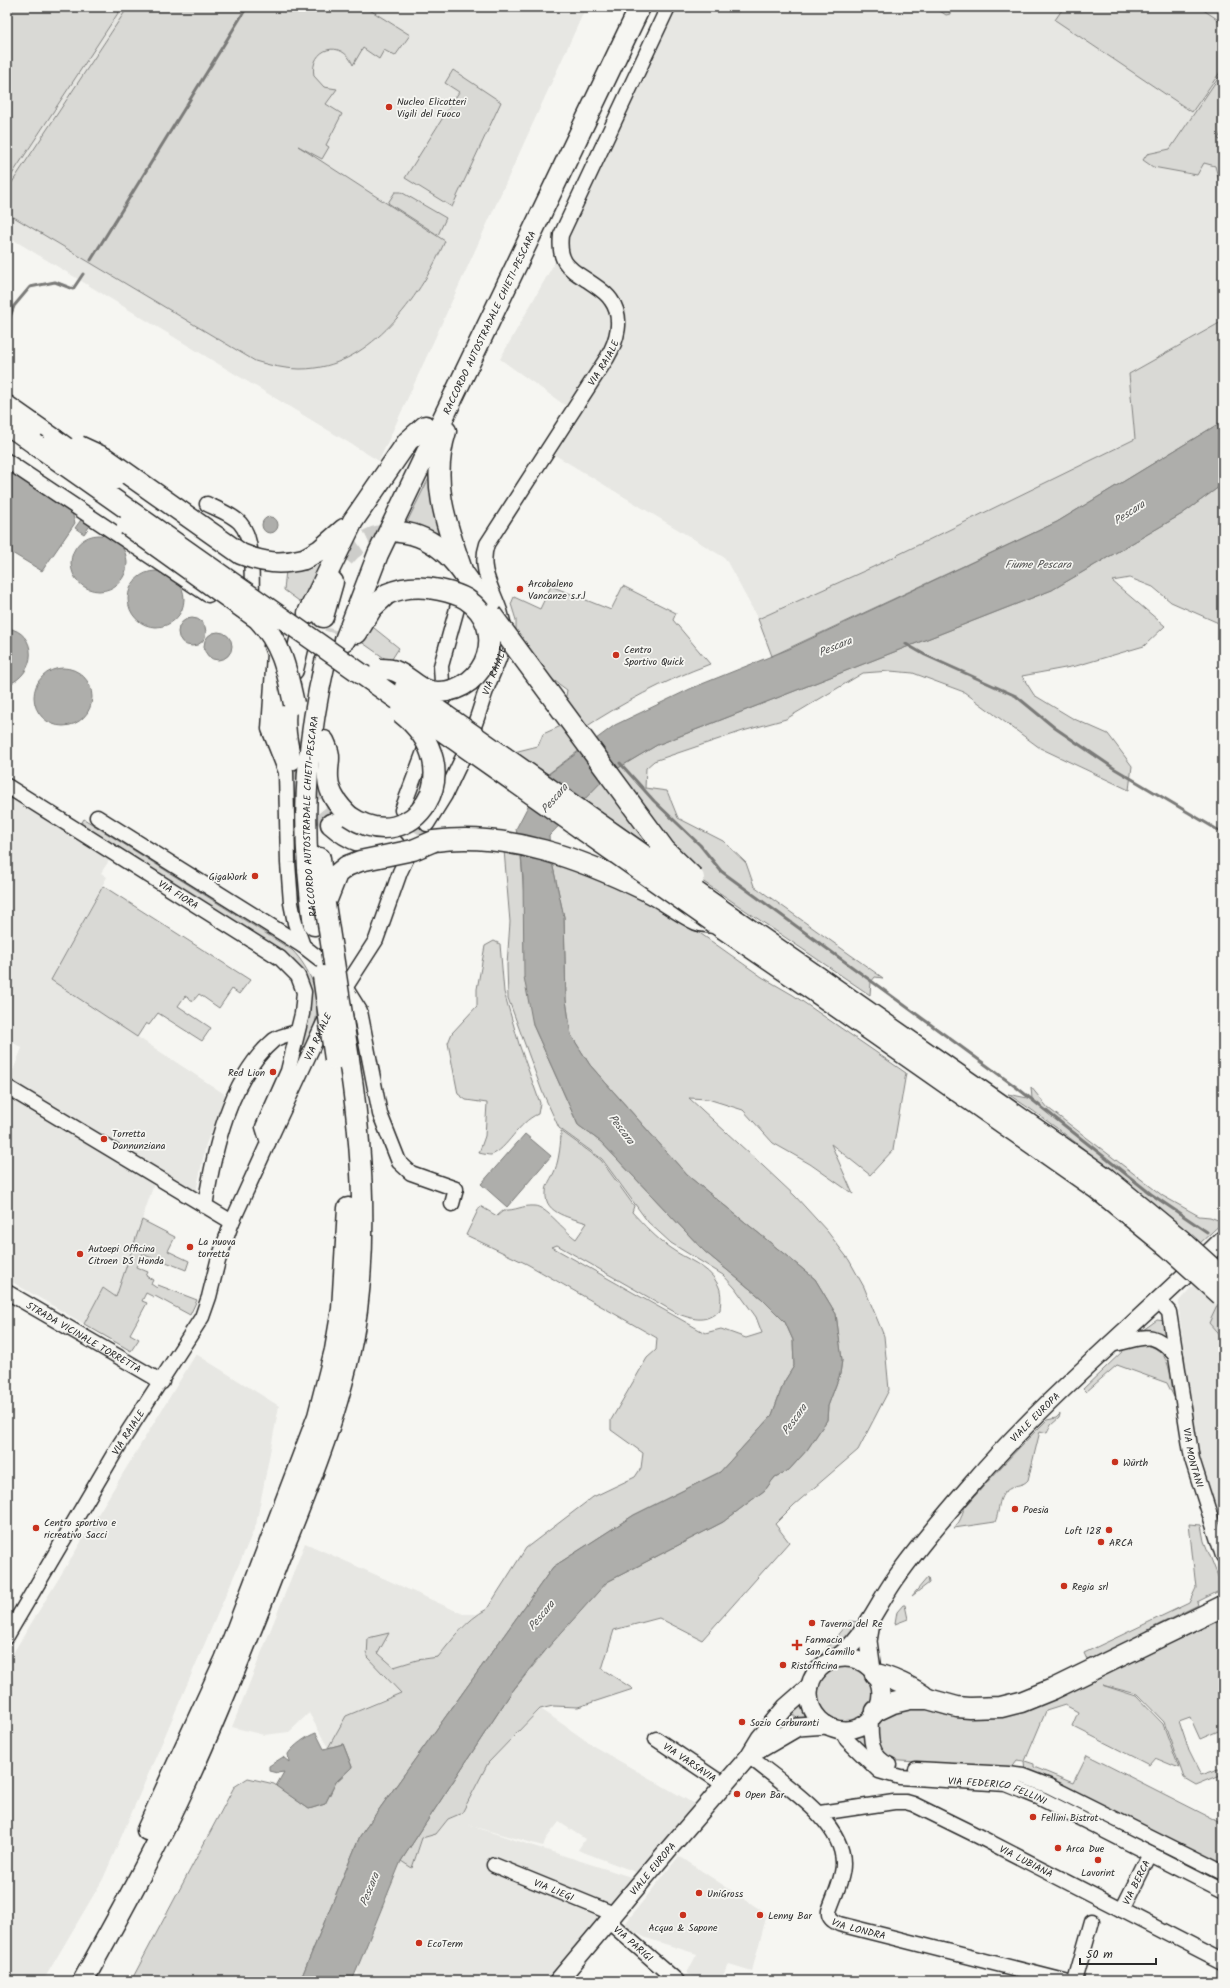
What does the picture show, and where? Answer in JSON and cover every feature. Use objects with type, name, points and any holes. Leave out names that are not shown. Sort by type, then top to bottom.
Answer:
[{"type":"highway","name":"RACCORDO AUTOSTRADALE CHIETI-PESCARA","points":[[328,625],[364,555],[626,7]]},
{"type":"highway","name":"RACCORDO AUTOSTRADALE CHIETI-PESCARA","points":[[328,625],[378,554],[640,7]]},
{"type":"highway","points":[[7,406],[44,441],[80,447],[105,458],[241,554],[262,562],[276,564],[304,559],[320,550],[353,521],[408,441],[425,426]]},
{"type":"highway","points":[[446,411],[448,427],[440,461],[440,490],[448,530],[463,573]]},
{"type":"highway","points":[[7,424],[44,441],[165,520],[381,678],[505,758],[718,916],[1106,1178],[1180,1239],[1222,1290]]},
{"type":"highway","points":[[44,441],[48,463],[77,490],[258,619],[272,635],[280,651],[294,706],[298,786],[305,802]]},
{"type":"highway","points":[[328,625],[353,521]]},
{"type":"highway","points":[[399,532],[419,535],[429,540],[443,551],[463,573],[491,614],[665,850],[698,882],[715,895],[718,916]]},
{"type":"highway","points":[[328,625],[333,581],[344,558]]},
{"type":"highway","points":[[328,625],[356,633],[372,608],[387,594],[400,589],[427,587],[452,593],[466,599],[484,618],[488,628],[488,647],[485,663],[481,670],[467,683],[452,690],[432,692],[420,688],[395,670],[381,678]]},
{"type":"highway","name":"RACCORDO AUTOSTRADALE CHIETI-PESCARA","points":[[319,656],[324,741],[319,804],[320,849],[344,1067]]},
{"type":"highway","name":"RACCORDO AUTOSTRADALE CHIETI-PESCARA","points":[[319,656],[305,802],[307,870],[314,925],[344,1067]]},
{"type":"highway","points":[[291,760],[285,732],[285,708],[294,706],[319,656]]},
{"type":"highway","points":[[292,670],[319,656]]},
{"type":"highway","points":[[324,741],[330,754],[328,777],[333,797],[349,816],[371,826],[395,826],[410,819],[422,810],[434,787],[435,772],[430,748],[417,727],[387,703],[381,678]]},
{"type":"highway","points":[[331,824],[350,839],[361,843],[401,850],[430,832],[458,838],[477,838],[510,843],[544,851],[632,883],[698,920],[718,916]]},
{"type":"highway","points":[[325,904],[337,874],[347,866],[360,861],[413,850],[430,832]]},
{"type":"highway","points":[[83,1981],[135,1886],[229,1686],[308,1487],[338,1400],[353,1332],[361,1271],[362,1199],[353,1147],[344,1067]]},
{"type":"highway","points":[[68,1981],[126,1876],[177,1768],[225,1660],[318,1416],[335,1350],[342,1309],[353,1147]]},
{"type":"highway","points":[[873,1672],[887,1676],[899,1684],[919,1692],[928,1699],[943,1704],[970,1708],[997,1708],[1021,1702],[1053,1689],[1223,1606]]},
{"type":"highway","points":[[874,1715],[901,1700],[928,1699]]},
{"type":"main road","name":"VIALE EUROPA","points":[[835,1659],[845,1652],[858,1639],[896,1578],[973,1483],[1032,1422],[1223,1239]]},
{"type":"main road","name":"VIALE EUROPA","points":[[872,1617],[868,1641],[873,1672]]},
{"type":"main road","points":[[846,1658],[857,1660],[873,1672],[881,1692],[874,1715],[860,1726],[834,1727],[816,1715],[811,1706],[809,1696],[810,1686],[819,1669],[835,1659],[846,1658]]},
{"type":"main road","name":"VIALE EUROPA","points":[[558,1981],[748,1756],[760,1738],[786,1708],[810,1686]]},
{"type":"main road","name":"VIALE EUROPA","points":[[748,1756],[798,1727],[834,1727]]},
{"type":"street","name":"VIA RAIALE","points":[[474,726],[487,688],[501,657],[504,640],[503,621],[498,602],[487,581],[483,562],[487,544],[607,358],[616,340],[618,331],[617,315],[611,300],[571,268],[565,261],[561,248],[561,235],[668,7]]},
{"type":"street","points":[[7,461],[254,625],[268,640],[274,654],[270,728],[286,772],[288,863],[291,902],[295,923],[303,946]]},
{"type":"street","points":[[207,504],[239,521],[246,531],[249,543],[254,625]]},
{"type":"street","points":[[402,810],[443,699],[441,666],[460,594]]},
{"type":"street","points":[[441,676],[466,679],[487,688]]},
{"type":"street","points":[[430,832],[463,757]]},
{"type":"street","name":"VIA FIORA","points":[[7,786],[280,958],[298,976],[304,992],[302,1014],[288,1071],[263,1127],[268,1143]]},
{"type":"street","points":[[97,817],[303,946],[346,984],[360,1011],[380,1114],[399,1162],[411,1173],[456,1189],[452,1204]]},
{"type":"street","name":"VIA RAIALE","points":[[7,1636],[118,1447],[190,1338],[206,1307],[218,1260],[232,1222],[268,1143],[289,1101],[327,1016],[346,984],[376,940],[400,872],[401,850]]},
{"type":"street","points":[[205,1206],[210,1171],[220,1133],[234,1097],[252,1065],[275,1040],[297,1032]]},
{"type":"street","points":[[7,1087],[232,1222]]},
{"type":"street","name":"STRADA VICINALE TORRETTA","points":[[7,1292],[162,1382]]},
{"type":"street","name":"VIA MONTANI","points":[[1158,1300],[1169,1312],[1193,1463],[1223,1556]]},
{"type":"street","points":[[1110,1346],[1139,1337],[1148,1337],[1162,1342],[1176,1356]]},
{"type":"street","name":"VIA FEDERICO FELLINI","points":[[874,1715],[872,1748],[877,1757],[886,1764],[907,1768],[964,1770],[1023,1776],[1049,1786],[1223,1873]]},
{"type":"street","name":"VIA FEDERICO FELLINI","points":[[834,1727],[879,1771],[900,1777],[1006,1784],[1038,1797],[1223,1891]]},
{"type":"street","name":"VIA VARSAVIA","points":[[656,1739],[723,1784]]},
{"type":"street","name":"VIA LONDRA","points":[[748,1756],[820,1814],[835,1832],[842,1852],[844,1864],[828,1911],[833,1921],[839,1924],[1065,1981]]},
{"type":"street","name":"VIA LUBIANA","points":[[820,1814],[894,1802],[906,1802],[972,1833],[1223,1962]]},
{"type":"street","name":"VIA BERCA","points":[[1122,1910],[1150,1854]]},
{"type":"street","name":"VIA LIEGI","points":[[494,1866],[611,1917]]},
{"type":"street","name":"VIA PARIGI","points":[[611,1917],[677,1981]]},
{"type":"street","points":[[1075,1981],[1092,1921]]},
{"type":"shaded area","points":[[7,7],[586,7],[379,461],[7,236]]},
{"type":"shaded area","points":[[7,7],[122,7],[7,182]]},
{"type":"shaded area","points":[[128,7],[365,7],[410,35],[395,56],[384,50],[379,59],[363,48],[353,65],[342,51],[335,49],[321,53],[316,59],[314,76],[324,87],[337,89],[326,104],[342,114],[326,145],[329,147],[322,159],[298,146],[445,241],[436,261],[424,281],[395,321],[377,338],[358,352],[337,362],[308,369],[285,368],[255,361],[7,213],[7,190]]},
{"type":"shaded area","points":[[677,7],[1223,7],[1223,321],[1129,374],[1135,439],[873,567],[758,619],[725,558],[555,455],[580,416],[500,359],[556,260]]},
{"type":"shaded area","points":[[934,7],[950,7],[950,14],[946,15]]},
{"type":"shaded area","points":[[1064,7],[1199,7],[1223,23],[1223,68],[1192,112],[1055,20]]},
{"type":"shaded area","points":[[453,70],[501,102],[452,207],[405,178],[459,92],[445,83]]},
{"type":"shaded area","points":[[1223,71],[1223,130],[1218,139],[1223,141],[1223,183],[1219,181],[1215,166],[1204,163],[1197,175],[1153,167],[1143,160],[1147,154],[1170,149]]},
{"type":"shaded area","points":[[395,192],[401,192],[446,218],[438,235],[388,203]]},
{"type":"shaded area","points":[[1223,321],[1223,421],[1057,522],[772,656],[758,619],[873,567],[1135,439],[1129,374]]},
{"type":"shaded area","points":[[437,462],[450,549],[405,526]]},
{"type":"shaded area","points":[[1223,484],[1223,625],[1171,602],[1153,587],[1130,578],[1112,581],[1165,626],[1144,646],[1076,666],[1022,676],[1034,695],[1072,718],[1108,734],[1132,766],[1129,790],[1040,748],[964,692],[913,673],[890,671],[863,673],[786,719],[743,731],[654,761],[646,768],[645,788],[667,791],[678,818],[723,841],[746,863],[754,886],[883,978],[875,977],[871,982],[870,995],[583,800],[610,773],[657,745],[1052,590],[1182,514]]},
{"type":"shaded area","points":[[333,541],[306,606],[284,590],[286,570]]},
{"type":"shaded area","name":"Centro Sportivo Quick","points":[[551,586],[611,610],[623,586],[676,613],[673,620],[710,664],[644,693],[581,730],[559,698],[566,696],[567,690],[540,670],[516,637],[516,620],[511,604],[514,597],[540,609]]},
{"type":"shaded area","points":[[369,624],[399,648],[390,662],[360,641]]},
{"type":"shaded area","points":[[565,721],[585,746],[548,774],[514,752],[538,746],[543,734],[561,726]]},
{"type":"shaded area","points":[[7,793],[110,859],[101,873],[107,877],[51,980],[226,1095],[206,1144],[196,1192],[8,1083],[22,1048],[7,1039]]},
{"type":"shaded area","points":[[84,819],[292,950],[298,957],[309,974],[313,984],[316,993],[317,1013],[315,1023],[294,1073],[290,1072],[301,976],[79,827]]},
{"type":"shaded area","points":[[504,850],[521,855],[533,1025],[578,1125],[601,1142],[704,1251],[761,1298],[785,1322],[793,1340],[794,1366],[784,1382],[772,1415],[720,1472],[634,1515],[553,1567],[360,1836],[300,1981],[131,1981],[234,1787],[248,1778],[274,1784],[309,1809],[325,1804],[336,1782],[352,1767],[343,1744],[328,1748],[346,1716],[401,1693],[367,1657],[368,1638],[389,1633],[378,1653],[394,1667],[417,1660],[438,1657],[466,1624],[479,1613],[487,1609],[526,1548],[593,1497],[635,1477],[641,1468],[643,1453],[611,1430],[611,1420],[647,1358],[656,1350],[657,1338],[527,1264],[466,1235],[480,1206],[497,1216],[504,1210],[512,1210],[526,1206],[539,1207],[549,1214],[576,1239],[587,1223],[567,1217],[554,1210],[549,1206],[546,1193],[558,1161],[561,1131],[601,1160],[634,1206],[632,1212],[650,1231],[670,1248],[703,1267],[713,1277],[719,1286],[721,1299],[720,1310],[705,1319],[695,1319],[678,1314],[557,1245],[552,1247],[705,1333],[721,1329],[746,1338],[762,1333],[756,1317],[735,1288],[723,1275],[671,1243],[648,1222],[602,1159],[559,1128],[542,1091],[508,998],[507,965],[510,922]]},
{"type":"shaded area","points":[[551,858],[643,893],[762,977],[793,995],[906,1073],[893,1150],[870,1175],[831,1144],[853,1194],[810,1164],[773,1143],[743,1110],[708,1099],[689,1098],[795,1196],[827,1231],[849,1260],[864,1287],[884,1336],[889,1390],[858,1450],[794,1505],[775,1524],[789,1542],[702,1640],[659,1618],[614,1630],[602,1669],[633,1689],[578,1707],[553,1706],[540,1709],[488,1763],[462,1813],[448,1819],[436,1834],[422,1838],[412,1868],[401,1861],[511,1693],[559,1634],[607,1582],[723,1522],[765,1490],[775,1477],[789,1470],[807,1450],[827,1420],[828,1406],[840,1374],[842,1360],[836,1314],[815,1279],[687,1175],[590,1065],[571,1035],[566,1000],[564,917]]},
{"type":"shaded area","points":[[103,886],[250,980],[239,994],[232,989],[219,1008],[199,994],[193,1001],[185,996],[178,1006],[211,1028],[202,1041],[158,1013],[149,1025],[146,1023],[137,1037],[51,980]]},
{"type":"shaded area","points":[[494,941],[500,944],[504,992],[519,1044],[540,1103],[538,1114],[524,1123],[502,1148],[491,1155],[479,1153],[485,1136],[487,1103],[466,1100],[458,1094],[448,1043],[452,1033],[477,1006],[477,989],[485,946]]},
{"type":"shaded area","points":[[1031,1087],[1048,1108],[1163,1196],[1199,1216],[1210,1217],[1223,1222],[1199,1244],[1082,1147],[1008,1094],[1032,1099]]},
{"type":"shaded area","points":[[7,1093],[155,1181],[116,1297],[103,1288],[84,1324],[7,1279]]},
{"type":"shaded area","points":[[142,1220],[175,1237],[168,1251],[189,1261],[186,1270],[142,1254],[136,1267],[148,1272],[146,1276],[153,1280],[151,1284],[157,1288],[158,1285],[197,1300],[190,1315],[155,1296],[154,1297],[146,1293],[142,1301],[147,1303],[130,1334],[139,1339],[131,1351],[84,1324],[103,1288],[116,1297]]},
{"type":"shaded area","points":[[1195,1283],[1218,1304],[1209,1323],[1223,1339],[1223,1354],[1221,1356],[1223,1358],[1223,1532],[1218,1525],[1222,1522],[1219,1509],[1213,1508],[1194,1445],[1180,1354],[1184,1352],[1179,1301]]},
{"type":"shaded area","points":[[1218,1304],[1223,1310],[1223,1339],[1209,1323]]},
{"type":"shaded area","points":[[1157,1320],[1165,1321],[1170,1343],[1139,1333]]},
{"type":"shaded area","points":[[1141,1344],[1151,1346],[1164,1356],[1170,1371],[1174,1397],[1167,1383],[1117,1365],[1086,1392],[1083,1389],[1125,1349]]},
{"type":"shaded area","points":[[196,1354],[279,1406],[256,1525],[103,1879],[43,1981],[7,1981],[7,1663]]},
{"type":"shaded area","points":[[1060,1414],[1059,1418],[1051,1425],[1047,1433],[1040,1431],[1028,1480],[1011,1488],[1003,1494],[995,1522],[954,1528],[967,1505],[1006,1461],[1047,1420],[1056,1418]]},
{"type":"shaded area","points":[[1189,1524],[1201,1525],[1204,1541],[1223,1589],[1197,1602],[1198,1605],[1148,1630],[1136,1641],[1089,1664],[1084,1653],[1189,1603],[1196,1588]]},
{"type":"shaded area","points":[[305,1543],[463,1614],[477,1614],[461,1628],[438,1657],[417,1660],[394,1667],[378,1653],[368,1638],[385,1676],[402,1693],[381,1700],[346,1716],[328,1748],[309,1713],[289,1732],[264,1735],[232,1727]]},
{"type":"shaded area","points":[[928,1577],[929,1583],[912,1596]]},
{"type":"shaded area","points":[[903,1605],[905,1605],[908,1619],[895,1624],[897,1612]]},
{"type":"shaded area","points":[[1223,1619],[1223,1729],[1200,1739],[1190,1717],[1179,1721],[1189,1751],[1201,1775],[1219,1769],[1223,1770],[1223,1774],[1196,1785],[1184,1778],[1164,1722],[1137,1694],[1102,1685],[1136,1696],[1163,1724],[1179,1768],[1155,1758],[1149,1765],[1072,1726],[1078,1712],[1065,1705],[1046,1711],[1025,1761],[1034,1764],[1034,1767],[1073,1783],[1087,1755],[1223,1824],[1223,1868],[1025,1771],[1024,1761],[1017,1760],[1011,1768],[885,1760],[877,1737],[878,1724],[888,1715],[909,1704],[945,1715],[964,1718],[996,1717],[1088,1682]]},
{"type":"shaded area","points":[[849,1621],[861,1622],[838,1648],[821,1655]]},
{"type":"shaded area","points":[[845,1665],[856,1667],[869,1678],[872,1683],[874,1694],[872,1705],[861,1718],[856,1721],[845,1723],[834,1721],[821,1710],[818,1705],[816,1694],[818,1683],[829,1670],[834,1667]]},
{"type":"shaded area","points":[[802,1698],[805,1710],[810,1720],[798,1720],[790,1711]]},
{"type":"shaded area","points":[[541,1709],[595,1747],[696,1805],[638,1873],[578,1850],[585,1839],[559,1822],[546,1839],[543,1846],[468,1825],[634,1878],[550,1981],[364,1981],[356,1971],[401,1861],[412,1868],[422,1838],[436,1834],[448,1819],[462,1813],[488,1763]]},
{"type":"shaded area","points":[[867,1730],[871,1756],[851,1736]]},
{"type":"shaded area","points":[[679,1856],[767,1914],[752,1971],[729,1964],[720,1981],[700,1981],[687,1973],[697,1954],[646,1938],[623,1926]]},
{"type":"water","name":"Fiume Pescara","points":[[1223,421],[1223,484],[1182,514],[1052,590],[657,745],[610,773],[549,836],[551,858],[564,917],[566,1000],[571,1035],[590,1065],[687,1175],[815,1279],[836,1314],[842,1360],[840,1374],[828,1406],[827,1420],[807,1450],[789,1470],[775,1477],[765,1490],[723,1522],[607,1582],[535,1662],[511,1693],[401,1861],[352,1981],[300,1981],[360,1836],[553,1567],[634,1515],[720,1472],[772,1415],[784,1382],[794,1366],[793,1340],[785,1322],[761,1298],[704,1251],[601,1142],[578,1125],[533,1025],[524,977],[523,878],[521,855],[516,829],[542,779],[615,725],[692,688],[789,649],[1057,522]]},
{"type":"water","points":[[8,470],[72,512],[75,523],[42,571],[7,550]]},
{"type":"water","points":[[83,517],[92,523],[84,534],[75,528]]},
{"type":"water","points":[[267,517],[273,517],[278,522],[276,531],[273,533],[267,533],[262,528],[262,522]]},
{"type":"water","points":[[99,535],[110,537],[119,543],[125,552],[127,563],[125,574],[119,583],[110,589],[99,591],[88,589],[79,583],[73,574],[71,563],[73,552],[79,543],[88,537]]},
{"type":"water","points":[[156,571],[167,573],[176,579],[182,588],[184,599],[182,610],[176,619],[167,625],[156,627],[145,625],[136,619],[130,610],[128,599],[130,588],[136,579],[145,573]]},
{"type":"water","points":[[192,618],[202,622],[206,632],[202,642],[192,646],[182,642],[178,632],[182,622]]},
{"type":"water","points":[[7,628],[17,631],[24,637],[29,645],[30,654],[29,663],[24,672],[17,680],[7,685]]},
{"type":"water","points":[[218,632],[228,636],[232,646],[228,656],[218,660],[208,656],[204,646],[208,636]]},
{"type":"water","points":[[57,668],[69,668],[84,676],[92,691],[92,703],[84,718],[69,726],[57,726],[42,718],[34,703],[34,691],[42,676]]},
{"type":"water","points":[[525,1134],[551,1156],[507,1207],[481,1184]]},
{"type":"water","points":[[316,1733],[324,1749],[343,1744],[352,1767],[336,1782],[325,1804],[309,1809],[276,1786],[284,1772],[277,1773],[269,1771],[269,1766],[283,1757],[289,1762],[288,1754],[290,1751],[300,1742]]},
{"type":"waterway","points":[[91,260],[247,7]]},
{"type":"waterway","points":[[7,325],[14,306],[30,287],[55,282],[73,289],[83,274]]},
{"type":"waterway","points":[[906,644],[925,655],[1016,696],[1055,728],[1115,769],[1223,833]]},
{"type":"waterway","points":[[620,763],[654,801],[700,845],[721,871],[1016,1087],[1151,1194],[1207,1232]]},
{"type":"tunnel","points":[[344,558],[362,542],[368,539],[383,534],[399,532]]},
{"type":"tunnel","points":[[325,662],[335,630]]},
{"type":"tunnel","points":[[291,760],[302,787],[331,824]]},
{"type":"tunnel","points":[[409,853],[427,824]]},
{"type":"place","name":"Nucleo Elicotteri Vigili del Fuoco","points":[[389,107]]},
{"type":"place","name":"Arcobaleno Vancanze s.r.l","points":[[520,589]]},
{"type":"place","name":"Centro Sportivo Quick","points":[[616,655]]},
{"type":"place","name":"GigaWork","points":[[255,876]]},
{"type":"place","name":"Red Lion","points":[[273,1072]]},
{"type":"place","name":"Torretta Dannunziana","points":[[104,1139]]},
{"type":"place","name":"La nuova torretta","points":[[190,1247]]},
{"type":"place","name":"Autoepi Officina Citroen DS Honda","points":[[80,1254]]},
{"type":"place","name":"Würth","points":[[1115,1462]]},
{"type":"place","name":"Poesia","points":[[1015,1509]]},
{"type":"place","name":"Centro sportivo e ricreativo Sacci","points":[[36,1528]]},
{"type":"place","name":"Loft 128","points":[[1109,1530]]},
{"type":"place","name":"ARCA","points":[[1101,1542]]},
{"type":"place","name":"Regia srl","points":[[1064,1586]]},
{"type":"place","name":"Taverna del Re","points":[[812,1623]]},
{"type":"place","name":"Farmacia San Camillo","points":[[797,1645]]},
{"type":"place","name":"Ristofficina","points":[[783,1665]]},
{"type":"place","name":"Sozio Carburanti","points":[[742,1722]]},
{"type":"place","name":"Open Bar","points":[[737,1794]]},
{"type":"place","name":"Fellini Bistrot","points":[[1033,1817]]},
{"type":"place","name":"Arca Due","points":[[1058,1848]]},
{"type":"place","name":"Lavorint","points":[[1098,1860]]},
{"type":"place","name":"UniGross","points":[[699,1893]]},
{"type":"place","name":"Acqua & Sapone","points":[[683,1915]]},
{"type":"place","name":"Lenny Bar","points":[[760,1915]]},
{"type":"place","name":"EcoTerm","points":[[419,1943]]},
{"type":"water label","name":"Pescara","points":[[1129,512]]},
{"type":"water label","name":"Pescara","points":[[835,646]]},
{"type":"water label","name":"Pescara","points":[[554,798]]},
{"type":"water label","name":"Pescara","points":[[622,1129]]},
{"type":"water label","name":"Pescara","points":[[794,1419]]},
{"type":"water label","name":"Pescara","points":[[541,1615]]},
{"type":"water label","name":"Pescara","points":[[369,1889]]}]
